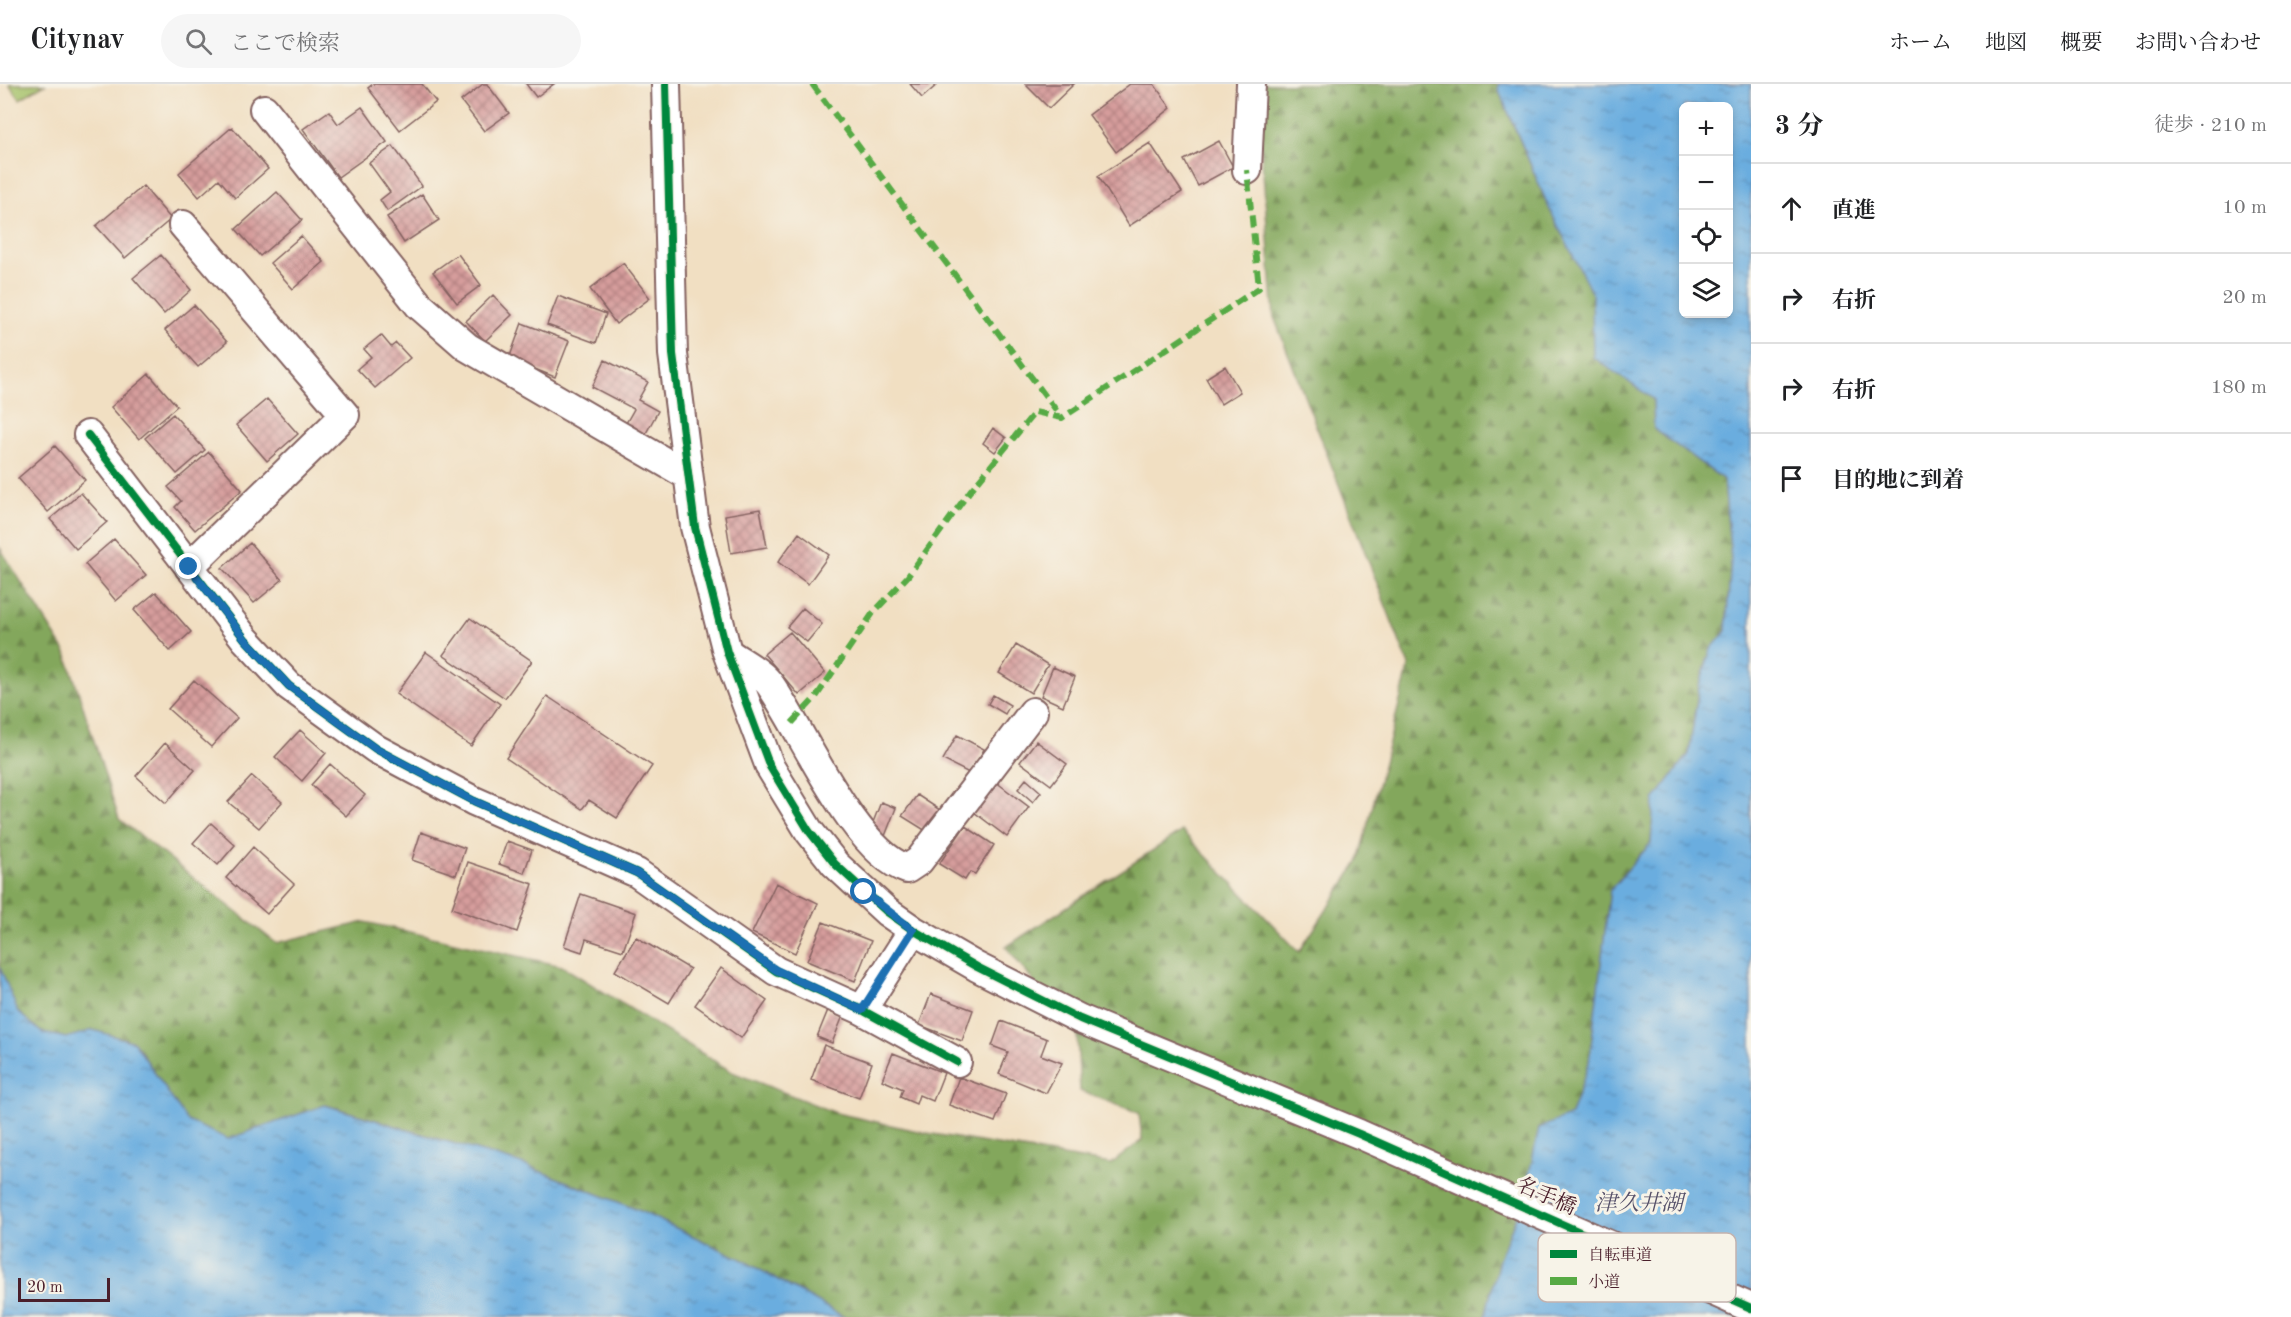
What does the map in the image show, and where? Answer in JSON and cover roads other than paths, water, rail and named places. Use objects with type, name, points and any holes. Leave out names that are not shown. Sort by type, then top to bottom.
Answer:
[{"type":"street","name":"名手橋","points":[[666,84],[673,354],[687,475],[707,582],[727,652],[770,766],[809,831],[835,864],[864,892],[913,930],[977,967],[1080,1019],[1359,1134],[1582,1233]]},
{"type":"street","points":[[1247,170],[1251,84]]},
{"type":"street","points":[[264,109],[419,305],[459,340],[687,475]]},
{"type":"street","points":[[183,225],[345,415],[189,567]]},
{"type":"street","points":[[88,435],[245,639],[289,686],[376,749],[474,801],[637,873],[776,970],[862,1010],[957,1062]]},
{"type":"street","points":[[727,652],[770,684],[843,806],[881,854],[895,864],[907,868],[919,861],[1033,712]]},
{"type":"street","points":[[862,1010],[913,930]]},
{"type":"street","name":"名手橋","points":[[1736,1301],[1751,1308]]},
{"type":"water","name":"津久井湖","points":[[1499,84],[1751,84],[1751,1317],[1485,1317],[1499,1260],[1524,1197],[1539,1128],[1571,1115],[1589,1063],[1610,890],[1651,843],[1654,800],[1689,754],[1699,686],[1711,649],[1726,631],[1731,559],[1724,480],[1654,429],[1653,399],[1593,357],[1592,293],[1549,208],[1498,88]]},
{"type":"water","points":[[0,967],[18,1012],[41,1032],[66,1038],[93,1030],[134,1042],[187,1121],[228,1139],[325,1105],[519,1163],[638,1210],[739,1258],[844,1317],[0,1317]]}]
